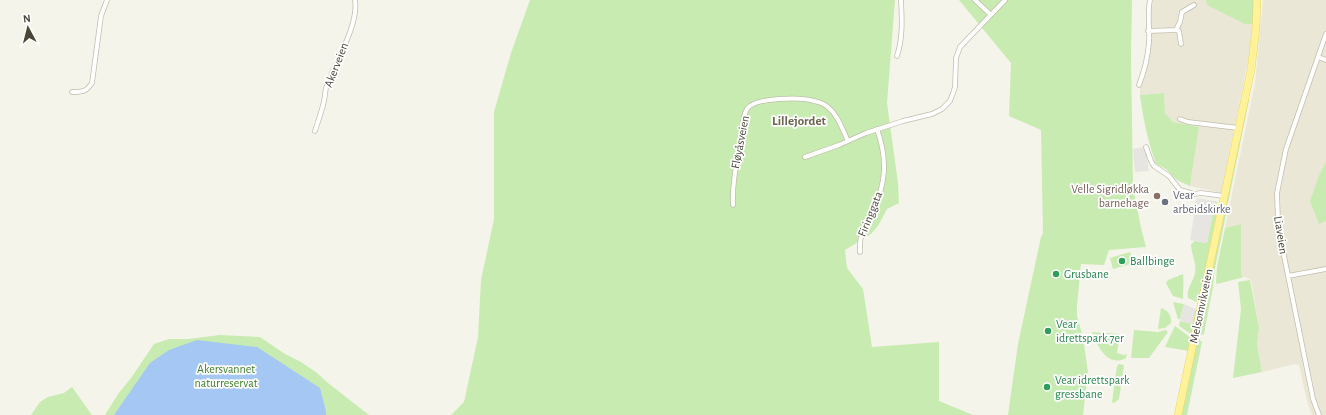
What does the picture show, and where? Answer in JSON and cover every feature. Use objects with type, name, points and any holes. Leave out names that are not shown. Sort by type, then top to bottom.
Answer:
[{"type":"main road","name":"Melsomvikveien","points":[[1178,415],[1254,47],[1257,0]]},
{"type":"street","points":[[72,92],[84,92],[92,83],[101,16],[107,0]]},
{"type":"street","name":"Akerveien","points":[[315,131],[325,99],[326,89],[354,20],[356,5],[355,0]]},
{"type":"street","points":[[897,56],[901,44],[902,0]]},
{"type":"street","points":[[975,0],[991,14]]},
{"type":"street","points":[[805,157],[877,129],[923,117],[938,111],[945,106],[955,87],[955,66],[958,52],[966,40],[1005,0]]},
{"type":"street","points":[[1139,86],[1148,51],[1148,17],[1150,0]]},
{"type":"street","points":[[1176,30],[1180,22],[1182,12],[1194,5]]},
{"type":"street","points":[[1148,31],[1179,31],[1181,44]]},
{"type":"street","name":"Liaveien","points":[[1318,415],[1310,387],[1288,276],[1278,222],[1276,202],[1284,155],[1326,34]]},
{"type":"street","points":[[1318,58],[1326,60]]},
{"type":"street","name":"Fløyåsveien","points":[[733,205],[734,172],[744,119],[747,109],[754,103],[774,100],[809,99],[820,103],[831,109],[835,114],[848,141]]},
{"type":"street","points":[[1180,119],[1188,122],[1238,128]]},
{"type":"street","name":"Firinggata","points":[[860,252],[859,240],[861,232],[877,203],[882,183],[884,153],[877,129]]},
{"type":"street","points":[[1146,147],[1154,166],[1169,176],[1180,190],[1194,194],[1200,193],[1224,196]]},
{"type":"street","points":[[1288,276],[1326,270]]},
{"type":"shaded area","points":[[1153,0],[1206,0],[1208,5],[1254,24],[1248,61],[1221,193],[1190,186],[1199,127],[1173,122],[1165,113],[1164,93],[1140,95],[1140,85],[1151,47],[1150,15]]},
{"type":"shaded area","points":[[1263,0],[1326,0],[1326,161],[1320,173],[1319,223],[1326,221],[1326,415],[1312,415],[1307,401],[1299,365],[1295,364],[1262,372],[1257,345],[1259,328],[1251,280],[1241,275],[1241,224],[1225,228],[1255,83]]},
{"type":"shaded area","points":[[1145,147],[1149,171],[1135,172],[1133,149]]},
{"type":"shaded area","points":[[1197,198],[1215,201],[1207,243],[1190,240]]},
{"type":"shaded area","points":[[1184,304],[1195,309],[1192,324],[1180,321]]},
{"type":"green space","points":[[530,0],[895,0],[887,103],[898,183],[899,203],[887,209],[878,226],[871,234],[845,250],[847,268],[863,289],[872,347],[939,342],[939,401],[973,415],[451,415],[464,402],[478,337],[481,280],[494,219],[494,112],[511,53]]},
{"type":"green space","points":[[959,0],[1132,0],[1131,55],[1133,186],[1146,247],[1109,250],[1104,265],[1081,264],[1077,316],[1083,337],[1088,372],[1083,415],[1008,415],[1018,344],[1043,233],[1041,130],[1009,116],[1011,63]]},
{"type":"green space","points":[[1206,0],[1254,0],[1254,24],[1245,24],[1207,5]]},
{"type":"green space","points":[[1164,93],[1165,113],[1173,122],[1199,127],[1190,186],[1177,180],[1166,169],[1156,164],[1151,147],[1144,121],[1140,95]]},
{"type":"green space","points":[[1248,99],[1228,203],[1226,205]]},
{"type":"green space","points":[[1326,161],[1326,221],[1319,224],[1310,201]]},
{"type":"green space","points":[[1215,201],[1217,202],[1217,212],[1199,300],[1196,302],[1188,298],[1189,288],[1194,277],[1195,269],[1191,244],[1195,241],[1207,243]]},
{"type":"green space","points":[[1224,208],[1227,210],[1215,268],[1204,334],[1198,338],[1202,342],[1187,415],[1181,415]]},
{"type":"green space","points":[[1241,224],[1241,275],[1244,277],[1217,284],[1217,267],[1225,228]]},
{"type":"green space","name":"Ballbinge","points":[[1130,252],[1134,263],[1113,269],[1110,258]]},
{"type":"green space","points":[[1183,274],[1183,299],[1173,296],[1166,283],[1168,280]]},
{"type":"green space","points":[[1250,280],[1259,328],[1257,345],[1262,372],[1233,378],[1241,309],[1238,282]]},
{"type":"green space","points":[[1173,302],[1184,304],[1180,319],[1178,319]]},
{"type":"green space","points":[[1161,308],[1166,310],[1169,314],[1171,323],[1165,328],[1158,329]]},
{"type":"green space","points":[[1195,309],[1197,311],[1189,351],[1165,347],[1175,326],[1190,337],[1191,334],[1179,326],[1180,321],[1192,324]]},
{"type":"green space","points":[[1134,330],[1158,332],[1166,330],[1168,332],[1149,358],[1131,358]]},
{"type":"green space","points":[[1092,332],[1120,334],[1117,353],[1124,355],[1127,354],[1126,358],[1114,360],[1109,358],[1100,349]]},
{"type":"green space","name":"Akersvannet naturreservat","points":[[220,335],[260,337],[317,373],[369,415],[105,415],[118,394],[131,378],[154,344],[169,339],[188,339]]},
{"type":"green space","points":[[1119,364],[1124,365],[1119,399],[1114,403],[1112,402],[1117,366]]},
{"type":"green space","points":[[72,387],[92,415],[31,415],[40,402],[48,397],[64,393]]},
{"type":"water","name":"Akersvannet naturreservat","points":[[197,340],[257,347],[320,388],[326,415],[114,415],[150,363],[169,350]]},
{"type":"place","name":"Velle Sigridløkka barnehage","points":[[1157,196]]},
{"type":"place","name":"Vear arbeidskirke","points":[[1165,202]]},
{"type":"place","name":"Ballbinge","points":[[1122,261]]},
{"type":"place","name":"Grusbane","points":[[1056,274]]},
{"type":"place","name":"Vear idrettspark 7er","points":[[1048,331]]},
{"type":"place","name":"Vear idrettspark gressbane","points":[[1047,387]]},
{"type":"district","name":"Lillejordet","points":[[799,120]]}]
